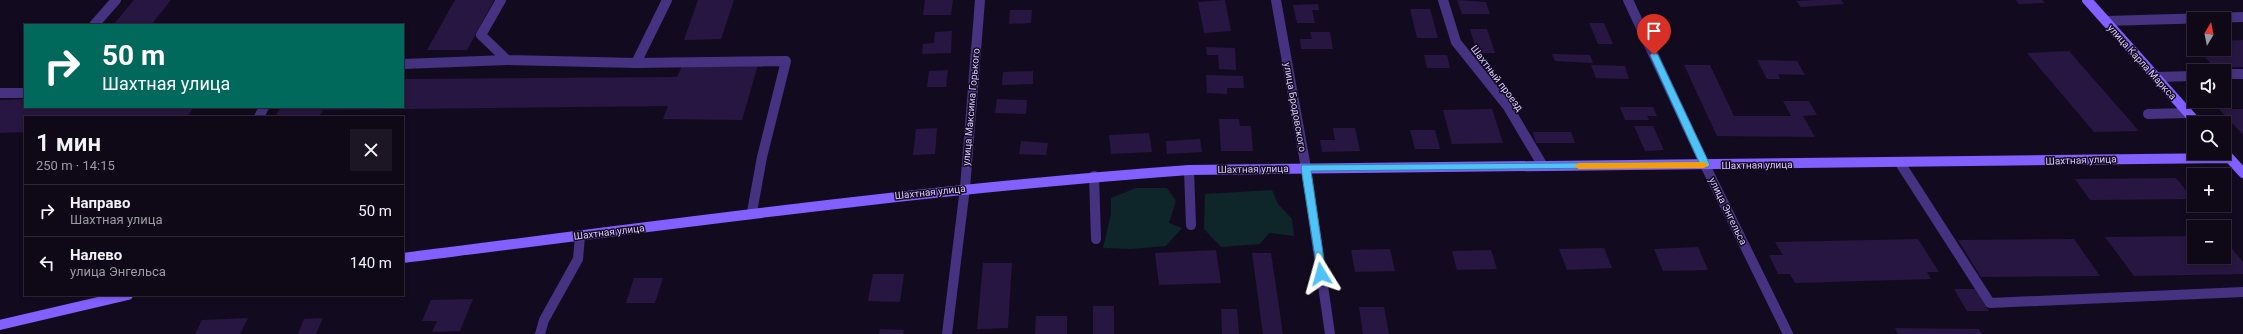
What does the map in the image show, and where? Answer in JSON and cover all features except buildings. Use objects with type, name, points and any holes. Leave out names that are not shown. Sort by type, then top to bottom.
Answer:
[{"type":"main road","name":"улица Карла Маркса","points":[[2087,0],[2191,116]]},
{"type":"main road","name":"Шахтная улица","points":[[404,258],[580,236],[752,212],[965,188],[1094,176],[1189,170],[1900,163],[2187,156]]},
{"type":"main road","points":[[2231,160],[2243,173]]},
{"type":"main road","points":[[0,325],[33,315],[123,296]]},
{"type":"street","points":[[95,24],[116,0]]},
{"type":"street","points":[[501,0],[481,35],[507,60]]},
{"type":"street","points":[[636,63],[667,0]]},
{"type":"street","name":"улица Максима Горького","points":[[947,334],[965,188],[980,0]]},
{"type":"street","name":"улица Бродовского","points":[[1276,0],[1306,168],[1330,334]]},
{"type":"street","name":"Шахтный проезд","points":[[1443,0],[1456,42],[1508,107],[1543,166]]},
{"type":"street","name":"улица Энгельса","points":[[1628,0],[1705,165],[1788,334]]},
{"type":"street","points":[[2106,21],[2243,17]]},
{"type":"street","points":[[404,64],[507,60],[636,63],[786,61],[762,157],[752,212]]},
{"type":"street","points":[[2231,74],[2243,74]]},
{"type":"street","points":[[2156,77],[2187,76]]},
{"type":"street","points":[[0,93],[24,93]]},
{"type":"street","points":[[2148,114],[2188,113]]},
{"type":"street","points":[[1900,163],[1990,303],[2243,292]]},
{"type":"street","points":[[1189,170],[1191,225]]},
{"type":"street","points":[[1094,176],[1096,239]]},
{"type":"street","points":[[540,334],[544,320],[578,259],[580,236]]},
{"type":"green space","points":[[1136,188],[1167,188],[1176,201],[1169,223],[1182,228],[1166,246],[1131,249],[1103,248],[1111,214],[1111,198]]},
{"type":"green space","points":[[1272,190],[1278,204],[1292,219],[1294,236],[1269,233],[1260,244],[1221,247],[1204,229],[1205,194]]},
{"type":"slow traffic","points":[[1579,166],[1704,165]]},
{"type":"route","points":[[1321,274],[1306,168],[1705,165],[1654,55]]}]
